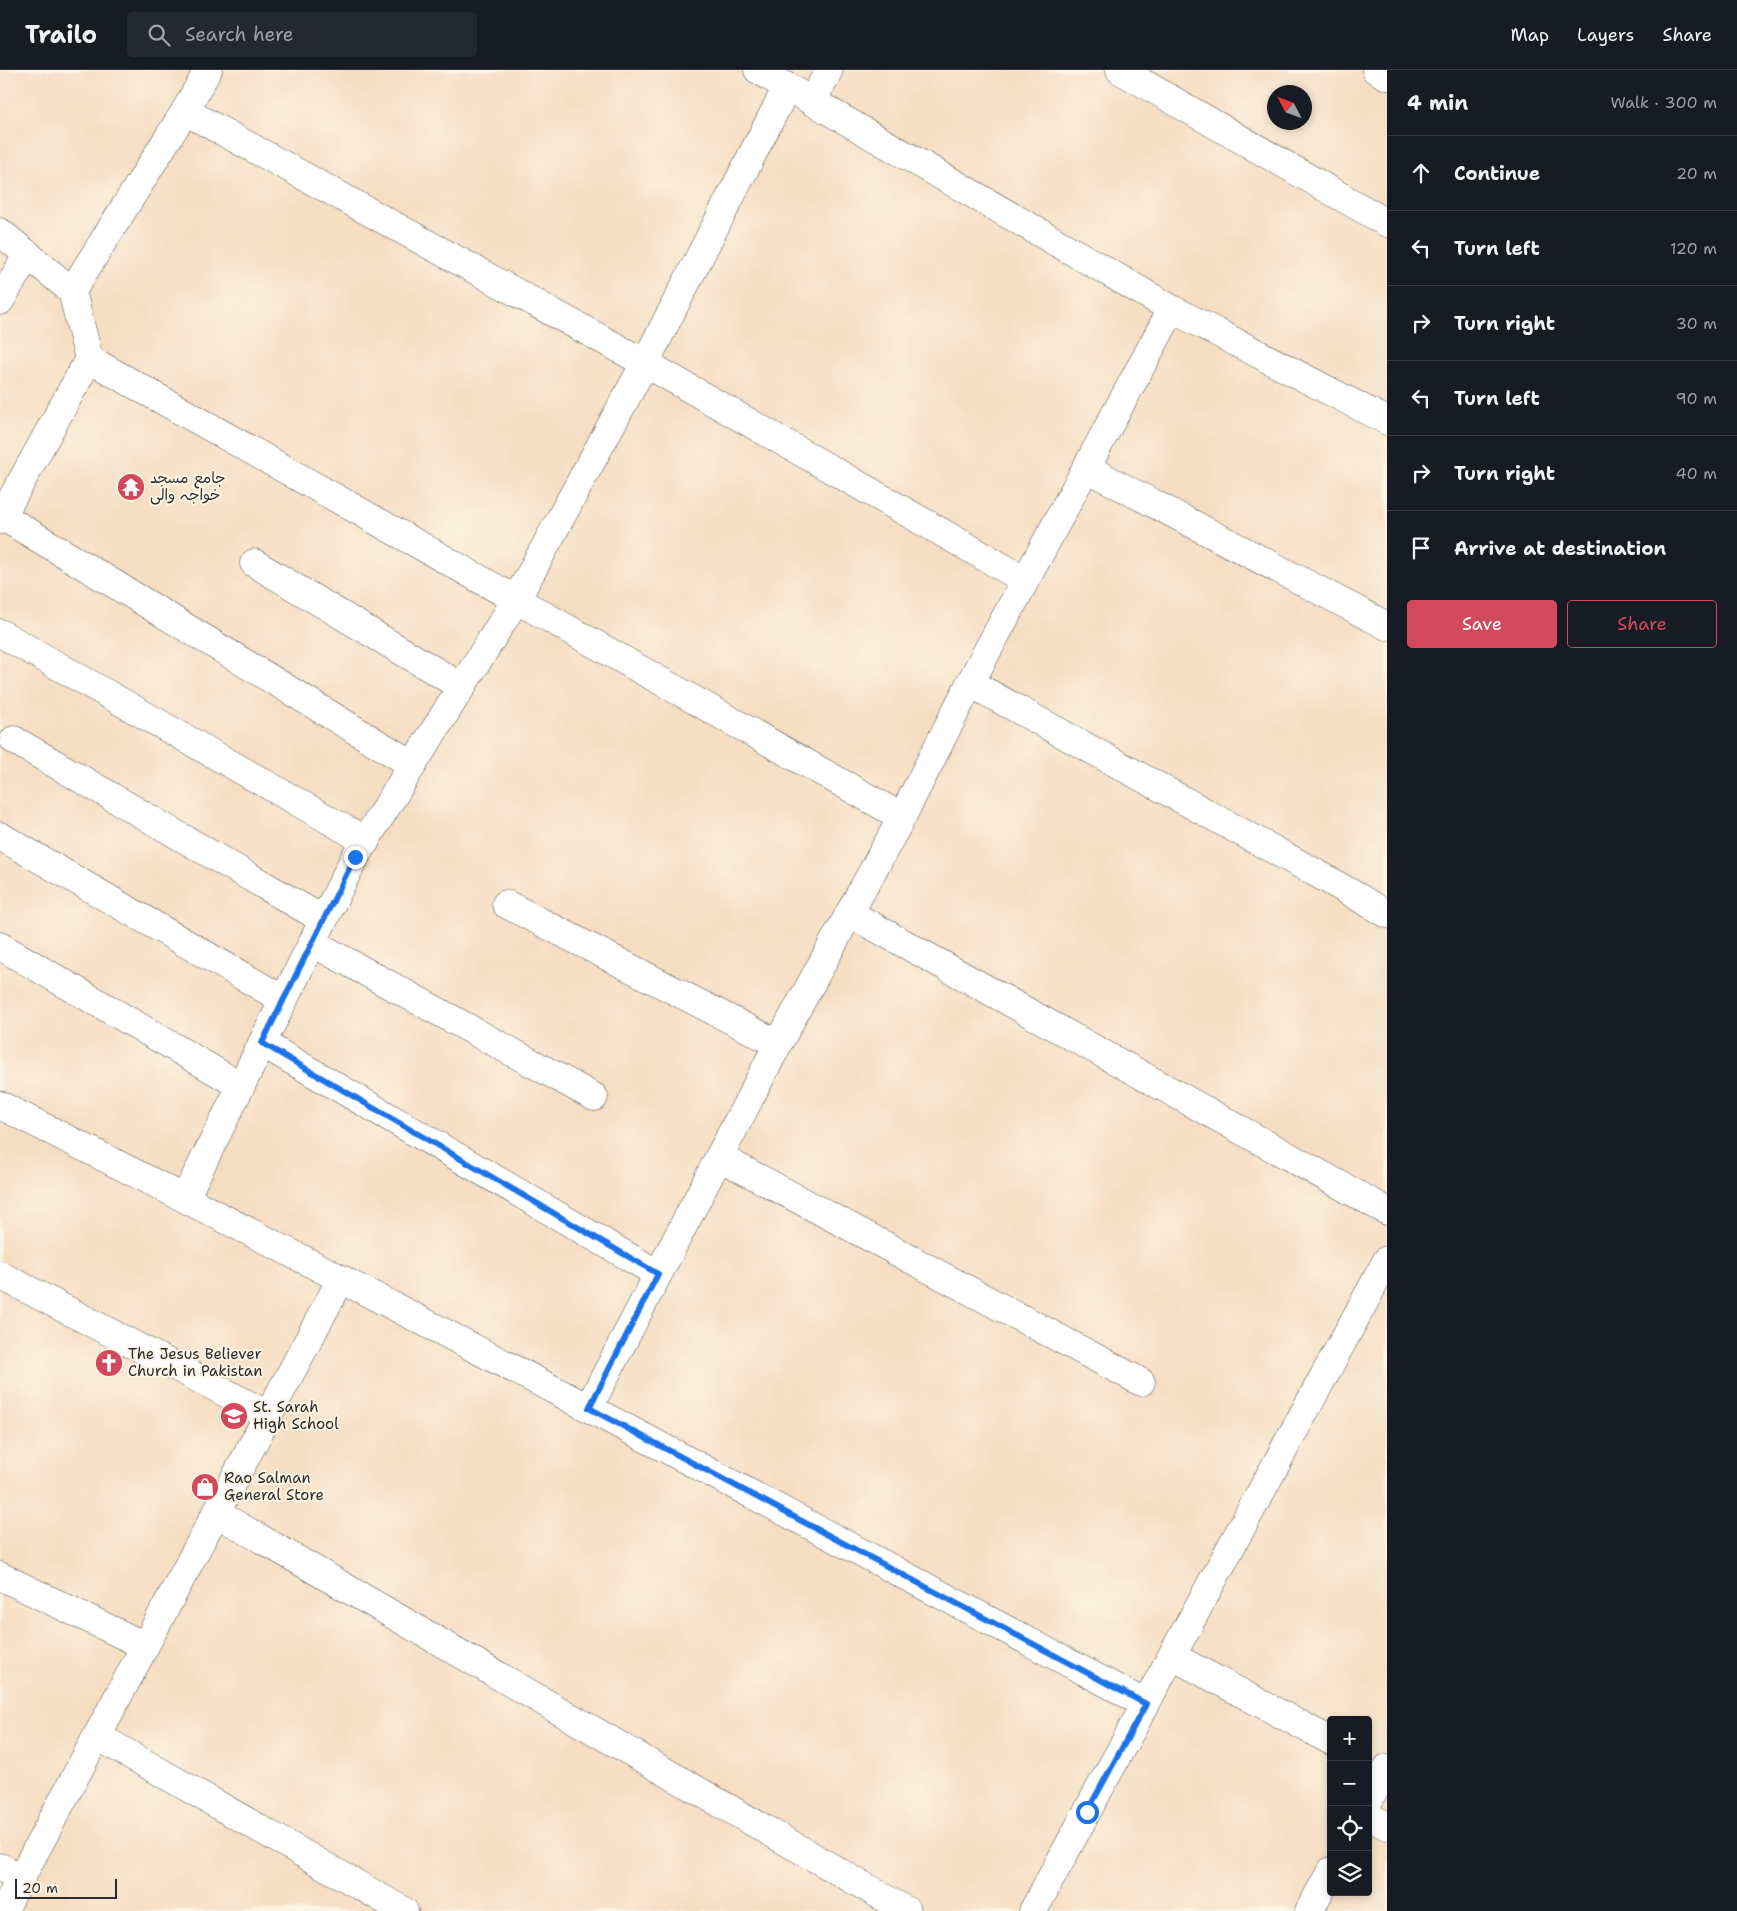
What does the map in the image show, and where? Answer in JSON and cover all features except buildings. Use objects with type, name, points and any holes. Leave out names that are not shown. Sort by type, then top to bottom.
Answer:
[{"type":"street","points":[[72,291],[185,111],[208,70]]},
{"type":"street","points":[[758,70],[1172,309],[1387,421]]},
{"type":"street","points":[[812,102],[829,70]]},
{"type":"street","points":[[1120,70],[1387,223]]},
{"type":"street","points":[[1376,70],[1387,76]]},
{"type":"street","points":[[185,1198],[355,857],[516,600],[645,363],[788,87]]},
{"type":"street","points":[[185,111],[645,363],[1026,580]]},
{"type":"street","points":[[0,232],[72,291],[89,359],[1,518],[413,765]]},
{"type":"street","points":[[0,301],[28,254]]},
{"type":"street","points":[[589,1408],[778,1044],[902,817],[970,683],[1172,309]]},
{"type":"street","points":[[89,359],[902,817]]},
{"type":"street","points":[[1086,468],[1387,626]]},
{"type":"street","points":[[254,563],[462,687]]},
{"type":"street","points":[[0,633],[366,841]]},
{"type":"street","points":[[970,683],[1387,914]]},
{"type":"street","points":[[14,740],[319,931],[594,1097]]},
{"type":"street","points":[[0,836],[284,1000]]},
{"type":"street","points":[[506,904],[778,1044]]},
{"type":"street","points":[[849,914],[1387,1211]]},
{"type":"street","points":[[0,946],[241,1086]]},
{"type":"street","points":[[262,1043],[658,1274]]},
{"type":"street","points":[[0,1105],[185,1198],[589,1408],[1146,1704]]},
{"type":"street","points":[[719,1157],[1141,1382]]},
{"type":"street","points":[[1033,1911],[1387,1260]]},
{"type":"street","points":[[0,1274],[268,1415]]},
{"type":"street","points":[[3,1911],[10,1872],[96,1736],[341,1279]]},
{"type":"street","points":[[216,1514],[907,1911]]},
{"type":"street","points":[[0,1576],[144,1646]]},
{"type":"street","points":[[1172,1656],[1327,1739]]},
{"type":"street","points":[[96,1736],[404,1911]]},
{"type":"street","points":[[1372,1790],[1380,1766]]},
{"type":"street","points":[[1372,1818],[1387,1826]]},
{"type":"street","points":[[1309,1911],[1327,1878]]},
{"type":"place","name":"جامع مسجد خواجہ والی","points":[[131,487]]},
{"type":"place","name":"The Jesus Believer Church in Pakistan","points":[[109,1363]]},
{"type":"place","name":"St. Sarah High School","points":[[234,1416]]},
{"type":"place","name":"Rao Salman General Store","points":[[205,1487]]},
{"type":"route","points":[[355,857],[262,1043],[658,1274],[589,1408],[1146,1704],[1087,1812]]}]
